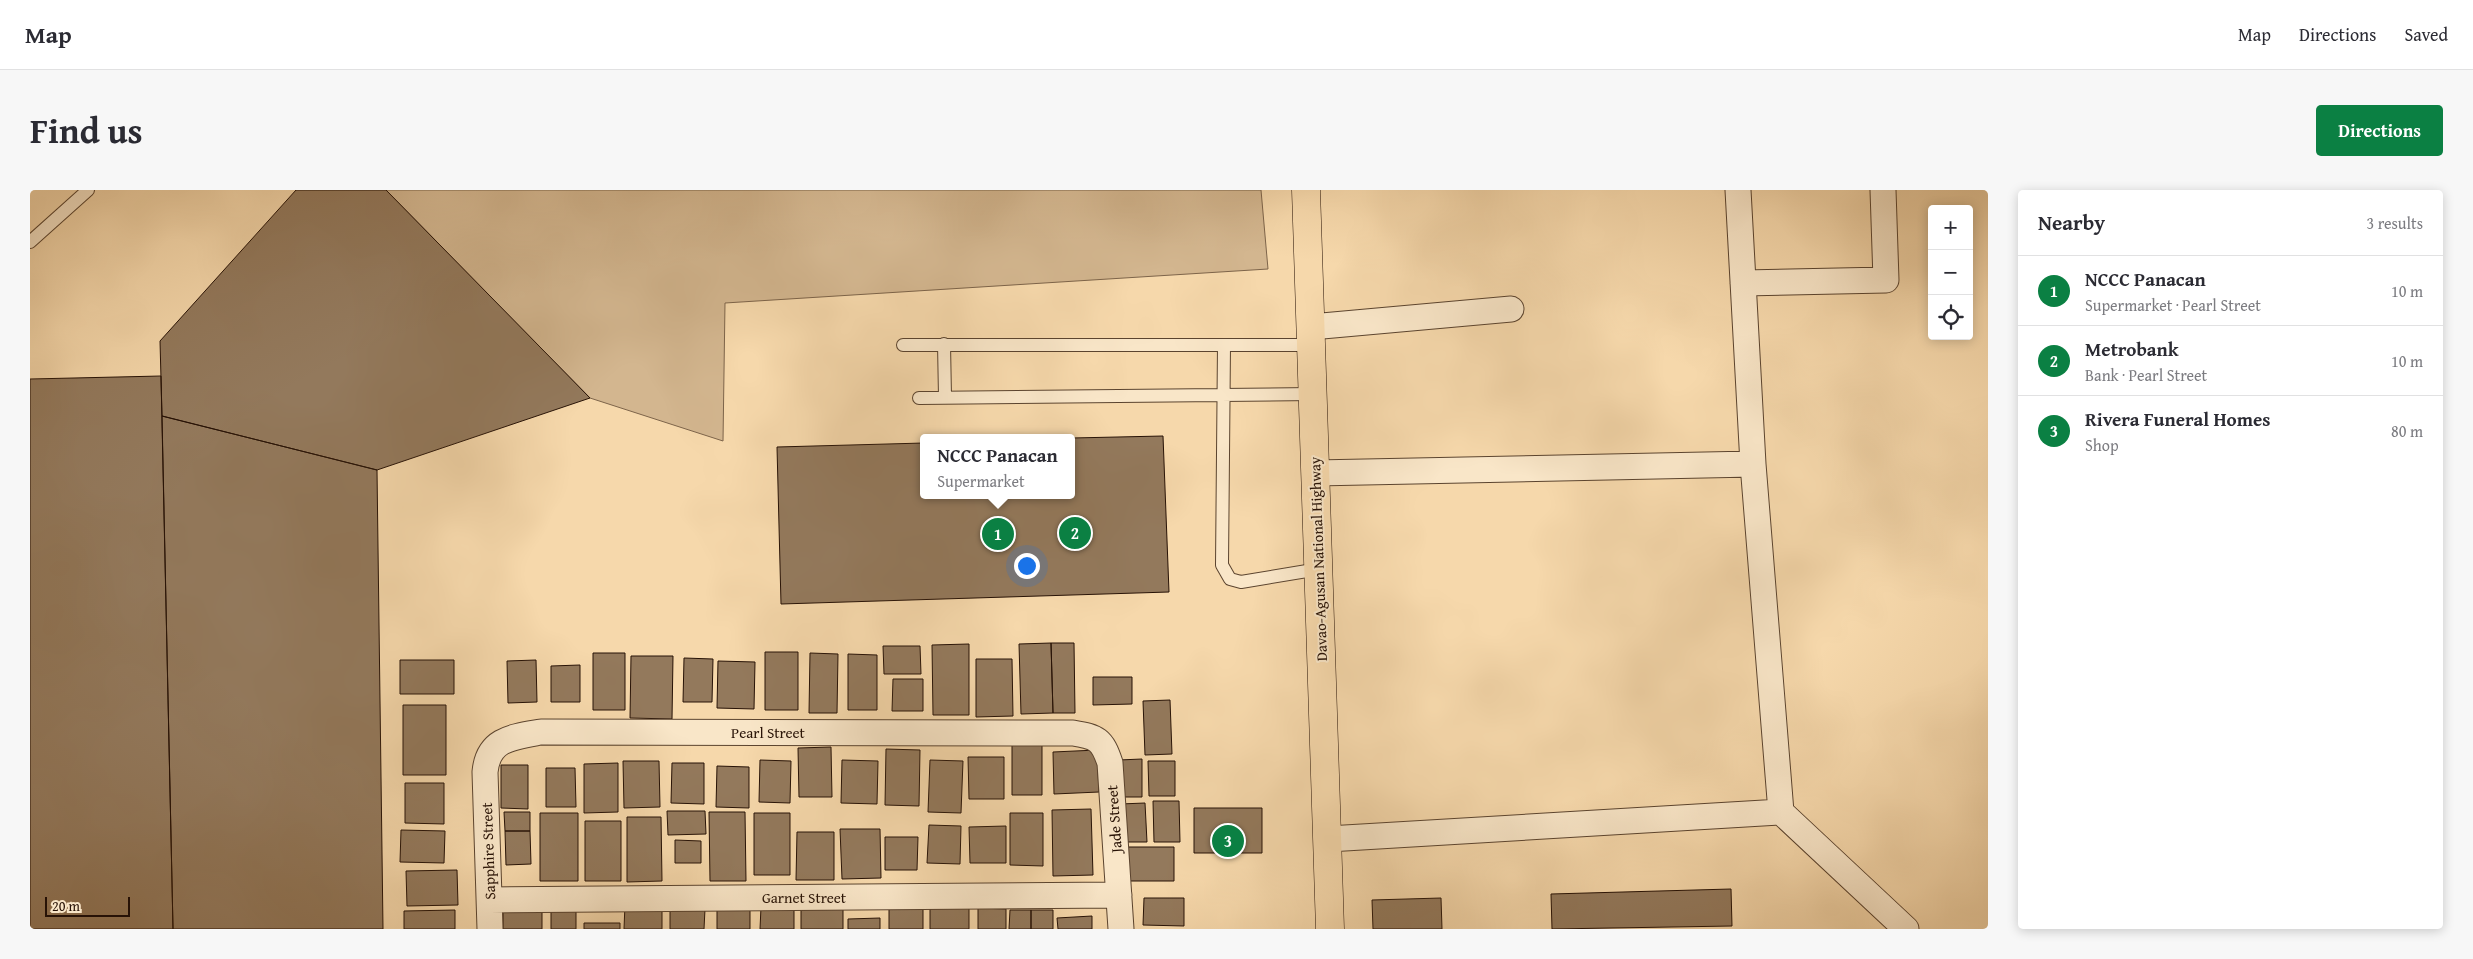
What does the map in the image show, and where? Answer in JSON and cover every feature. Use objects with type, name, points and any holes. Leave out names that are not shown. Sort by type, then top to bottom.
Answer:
[{"type":"main road","name":"Davao-Agusan National Highway","points":[[1306,190],[1330,929]]},
{"type":"street","points":[[1738,190],[1753,464],[1781,812],[1906,929]]},
{"type":"street","points":[[1743,284],[1886,280],[1883,190]]},
{"type":"street","points":[[1311,336],[1511,308]]},
{"type":"street","points":[[1315,473],[1753,464]]},
{"type":"street","name":"Pearl Street","points":[[485,772],[486,758],[497,744],[517,736],[541,732],[1073,733]]},
{"type":"street","name":"Jade Street","points":[[1073,733],[1094,737],[1104,746],[1110,763],[1121,929]]},
{"type":"street","name":"Sapphire Street","points":[[485,772],[490,929]]},
{"type":"street","points":[[1328,839],[1781,812]]},
{"type":"street","name":"Garnet Street","points":[[490,900],[1119,895]]},
{"type":"lane","points":[[30,242],[88,190]]},
{"type":"lane","points":[[903,345],[1224,345],[1311,336]]},
{"type":"lane","points":[[944,344],[945,397]]},
{"type":"lane","points":[[1224,345],[1222,566],[1230,579],[1241,582],[1319,569]]},
{"type":"lane","points":[[920,398],[1225,397],[1313,394]]},
{"type":"shaded area","points":[[386,190],[1261,190],[1268,269],[725,303],[723,441],[590,398]]},
{"type":"building","points":[[296,190],[386,190],[590,398],[377,470],[162,416],[160,341]]},
{"type":"building","points":[[161,376],[173,929],[30,929],[30,379]]},
{"type":"building","points":[[162,416],[377,470],[383,929],[173,929]]},
{"type":"building","points":[[1163,436],[1169,592],[781,604],[777,447],[920,443],[920,499],[1075,499],[1075,438]]},
{"type":"building","points":[[1051,643],[1074,643],[1075,713],[1053,713]]},
{"type":"building","points":[[1051,643],[1053,713],[1021,714],[1019,644]]},
{"type":"building","points":[[969,644],[969,715],[933,715],[932,645]]},
{"type":"building","points":[[883,646],[920,646],[921,674],[884,674]]},
{"type":"building","points":[[765,652],[798,652],[798,710],[765,710]]},
{"type":"building","points":[[593,653],[625,653],[625,710],[593,710]]},
{"type":"building","points":[[810,653],[838,654],[837,713],[809,713]]},
{"type":"building","points":[[848,654],[877,655],[877,710],[848,710]]},
{"type":"building","points":[[631,656],[673,656],[672,719],[630,718]]},
{"type":"building","points":[[684,658],[713,659],[712,702],[683,702]]},
{"type":"building","points":[[976,659],[1012,659],[1013,716],[976,717]]},
{"type":"building","points":[[400,660],[454,660],[454,694],[400,694]]},
{"type":"building","points":[[536,660],[537,702],[508,703],[507,661]]},
{"type":"building","points":[[718,661],[755,662],[754,709],[717,708]]},
{"type":"building","points":[[580,665],[580,702],[551,702],[551,666]]},
{"type":"building","points":[[1093,677],[1132,677],[1132,704],[1093,705]]},
{"type":"building","points":[[893,679],[923,679],[923,711],[892,711]]},
{"type":"building","points":[[1170,700],[1172,754],[1145,755],[1143,701]]},
{"type":"building","points":[[403,705],[446,705],[446,775],[403,775]]},
{"type":"building","points":[[1012,745],[1042,745],[1042,795],[1012,795]]},
{"type":"building","points":[[831,747],[832,797],[799,797],[798,748]]},
{"type":"building","points":[[886,749],[920,750],[919,806],[885,805]]},
{"type":"building","points":[[1097,750],[1099,792],[1054,794],[1053,752]]},
{"type":"building","points":[[968,757],[1004,757],[1004,799],[969,799]]},
{"type":"building","points":[[1142,759],[1142,797],[1120,797],[1119,760]]},
{"type":"building","points":[[760,760],[791,761],[790,803],[759,802]]},
{"type":"building","points":[[842,760],[878,761],[877,804],[841,803]]},
{"type":"building","points":[[930,760],[963,761],[961,813],[928,812]]},
{"type":"building","points":[[623,761],[659,761],[660,807],[624,808]]},
{"type":"building","points":[[1148,761],[1175,761],[1175,796],[1149,796]]},
{"type":"building","points":[[618,763],[618,812],[584,813],[584,764]]},
{"type":"building","points":[[672,763],[704,763],[704,804],[671,803]]},
{"type":"building","points":[[501,765],[528,765],[528,809],[501,808]]},
{"type":"building","points":[[717,766],[749,767],[749,808],[716,807]]},
{"type":"building","points":[[546,768],[575,768],[576,807],[546,807]]},
{"type":"building","points":[[405,783],[444,783],[444,824],[405,823]]},
{"type":"building","points":[[1153,801],[1179,801],[1180,842],[1154,842]]},
{"type":"building","points":[[1145,803],[1147,842],[1121,842],[1120,804]]},
{"type":"building","points":[[1194,808],[1262,808],[1262,853],[1194,853]]},
{"type":"building","points":[[1091,809],[1093,875],[1053,876],[1052,810]]},
{"type":"building","points":[[667,811],[705,811],[706,834],[668,835]]},
{"type":"building","points":[[504,812],[530,812],[530,831],[505,831]]},
{"type":"building","points":[[709,812],[745,812],[746,881],[710,881]]},
{"type":"building","points":[[540,813],[578,813],[578,881],[540,881]]},
{"type":"building","points":[[754,813],[790,813],[790,875],[754,875]]},
{"type":"building","points":[[1010,813],[1043,813],[1043,866],[1010,865]]},
{"type":"building","points":[[627,817],[661,817],[662,881],[627,882]]},
{"type":"building","points":[[585,821],[621,821],[621,881],[585,881]]},
{"type":"building","points":[[929,825],[961,826],[960,864],[927,863]]},
{"type":"building","points":[[1006,826],[1006,863],[970,863],[969,827]]},
{"type":"building","points":[[840,829],[880,829],[881,878],[842,879]]},
{"type":"building","points":[[401,830],[445,831],[444,863],[400,862]]},
{"type":"building","points":[[505,831],[530,831],[531,864],[506,865]]},
{"type":"building","points":[[797,832],[834,832],[834,880],[796,880]]},
{"type":"building","points":[[885,837],[918,837],[917,870],[885,870]]},
{"type":"building","points":[[675,840],[701,841],[701,863],[675,863]]},
{"type":"building","points":[[1125,847],[1174,847],[1174,881],[1125,881]]},
{"type":"building","points":[[457,870],[458,905],[407,906],[406,871]]},
{"type":"building","points":[[1731,889],[1732,926],[1552,929],[1551,894]]},
{"type":"building","points":[[1144,898],[1184,898],[1184,926],[1143,925]]},
{"type":"building","points":[[1441,898],[1442,929],[1373,929],[1372,900]]},
{"type":"building","points":[[625,904],[662,905],[662,929],[624,929]]},
{"type":"building","points":[[717,907],[750,907],[750,929],[717,929]]},
{"type":"building","points":[[761,907],[794,908],[794,929],[760,929]]},
{"type":"building","points":[[969,907],[969,929],[930,929],[930,908]]},
{"type":"building","points":[[670,908],[705,909],[704,929],[670,929]]},
{"type":"building","points":[[801,908],[843,908],[843,929],[801,929]]},
{"type":"building","points":[[978,908],[1006,909],[1006,929],[978,929]]},
{"type":"building","points":[[503,909],[542,909],[542,929],[503,929]]},
{"type":"building","points":[[889,909],[923,909],[923,929],[889,929]]},
{"type":"building","points":[[455,910],[455,929],[404,929],[404,911]]},
{"type":"building","points":[[1010,910],[1031,910],[1031,929],[1009,929]]},
{"type":"building","points":[[1031,910],[1053,910],[1053,929],[1031,929]]},
{"type":"building","points":[[551,911],[576,911],[576,929],[551,929]]},
{"type":"building","points":[[1092,916],[1092,929],[1058,929],[1057,918]]},
{"type":"building","points":[[880,918],[880,929],[848,929],[848,919]]},
{"type":"building","points":[[584,923],[620,923],[620,929],[584,929]]},
{"type":"place","name":"Metrobank","points":[[1075,533]]},
{"type":"place","name":"NCCC Panacan","points":[[998,534]]},
{"type":"place","name":"Rivera Funeral Homes","points":[[1228,841]]}]
